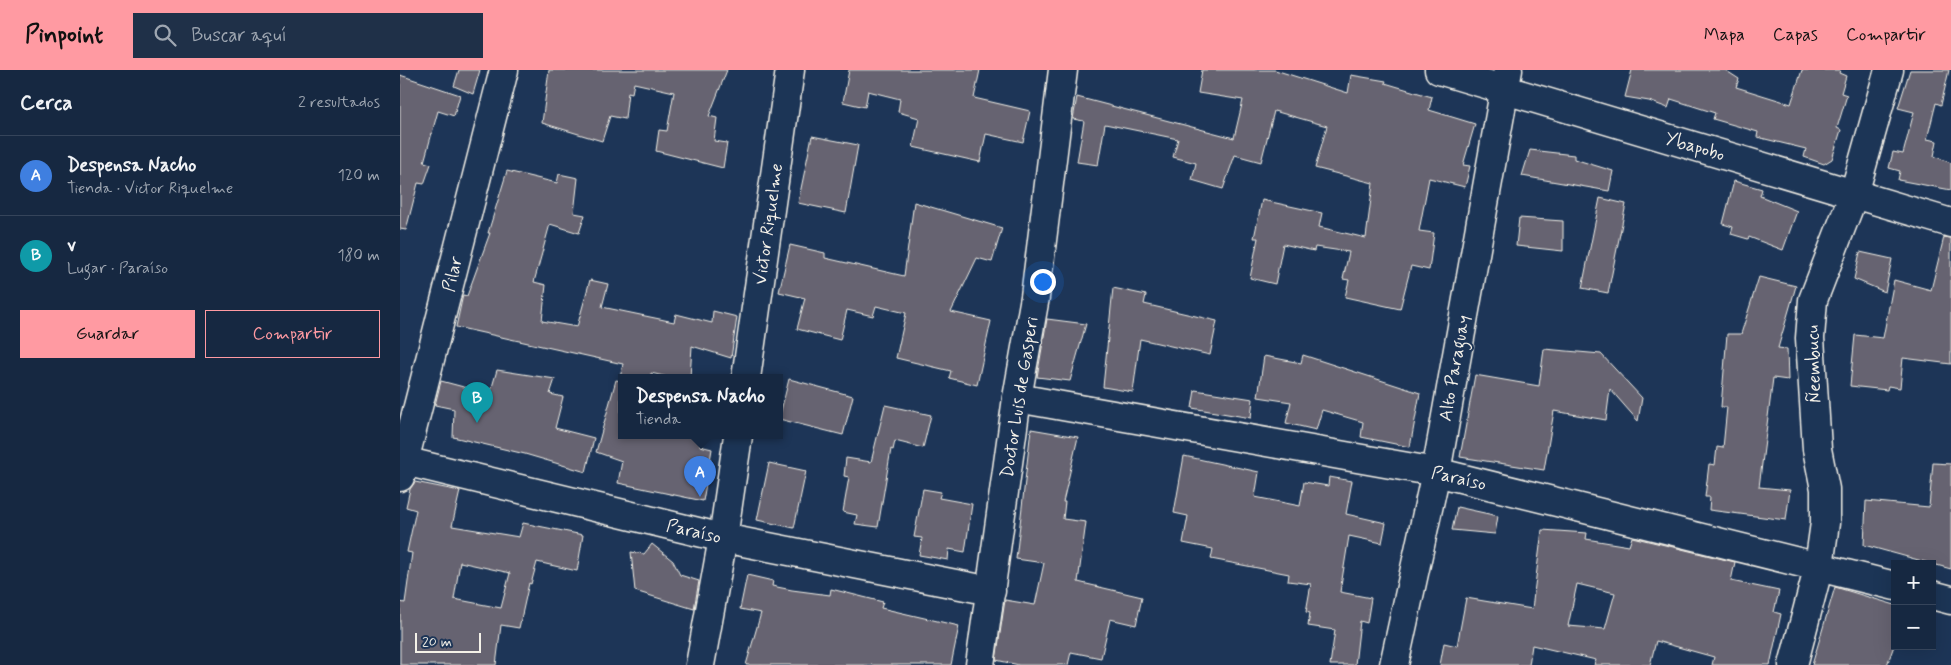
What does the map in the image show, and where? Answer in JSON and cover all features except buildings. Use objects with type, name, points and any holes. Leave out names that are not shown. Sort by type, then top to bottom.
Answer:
[{"type":"street","name":"Pilar","points":[[402,466],[504,70]]},
{"type":"street","name":"Victor Riquelme","points":[[747,374],[790,70]]},
{"type":"street","name":"Doctor Luis de Gasperi","points":[[980,665],[1017,398],[1035,297],[1063,70]]},
{"type":"street","name":"Ybapobo","points":[[1439,70],[1506,80],[1854,194],[1951,223]]},
{"type":"street","name":"Ñeembucu","points":[[1793,665],[1819,566],[1826,523],[1825,489],[1817,449],[1810,338],[1813,300],[1854,194],[1889,70]]},
{"type":"street","name":"Alto Paraguay","points":[[1394,665],[1436,472],[1506,80]]},
{"type":"street","name":"Paraíso","points":[[1017,398],[1436,472],[1891,585]]},
{"type":"street","points":[[700,665],[723,538],[738,439]]},
{"type":"street","name":"Paraíso","points":[[402,466],[723,538],[990,591]]},
{"type":"street","points":[[1936,596],[1951,600]]},
{"type":"place","name":"v","points":[[477,423]]},
{"type":"place","name":"Despensa Nacho","points":[[700,497]]}]
